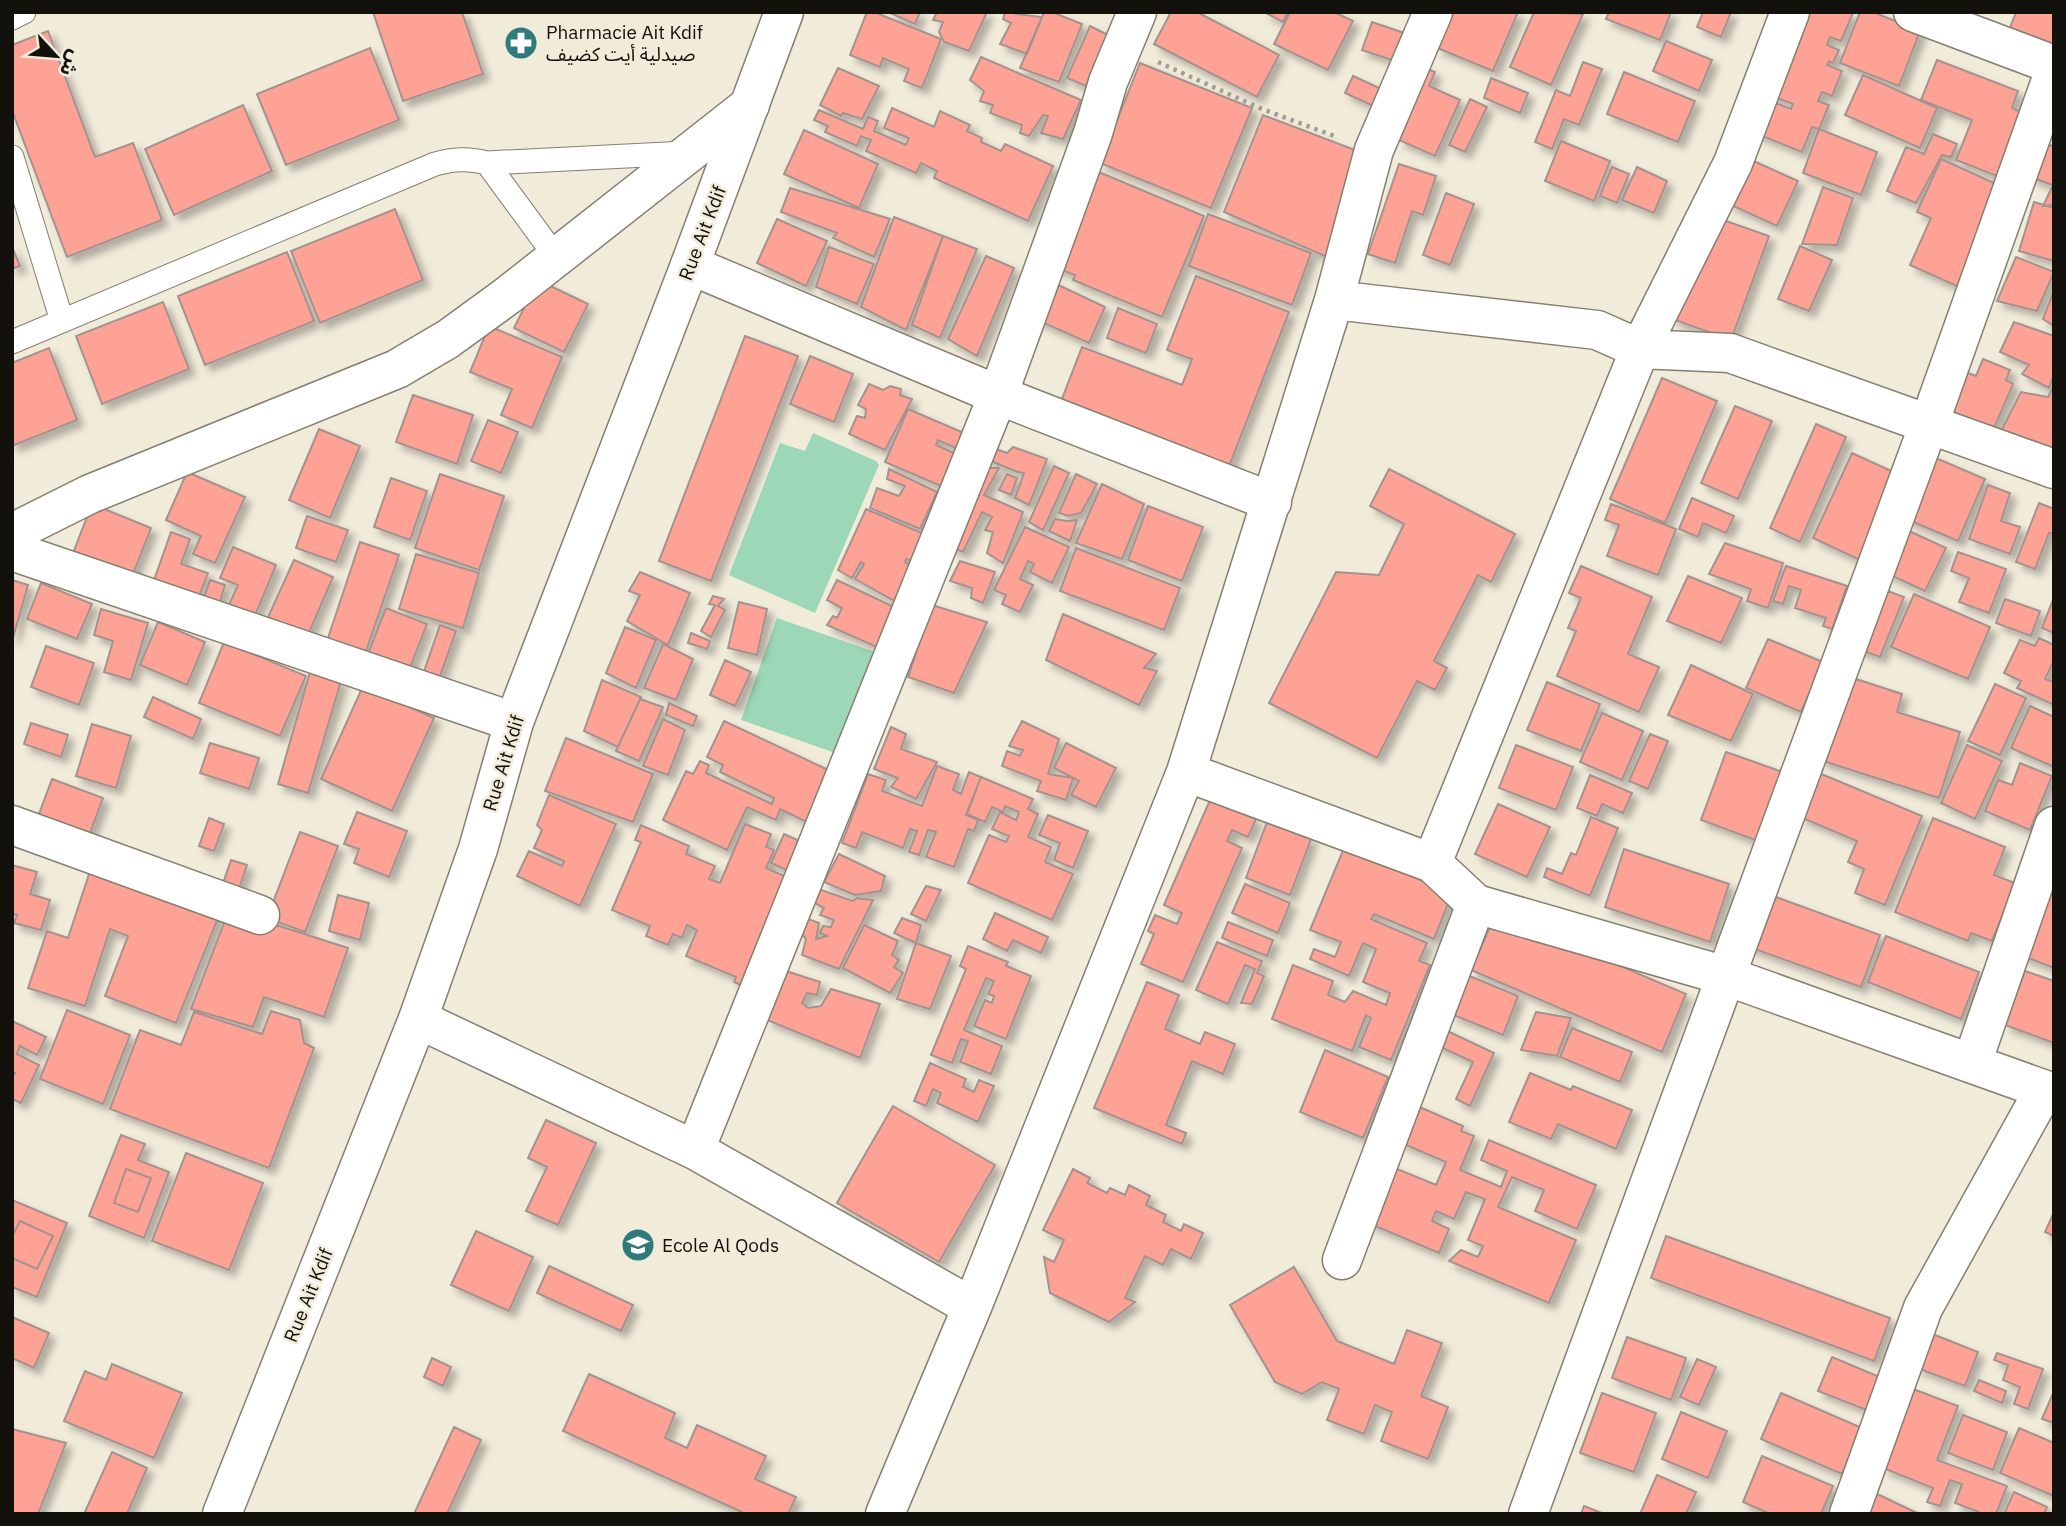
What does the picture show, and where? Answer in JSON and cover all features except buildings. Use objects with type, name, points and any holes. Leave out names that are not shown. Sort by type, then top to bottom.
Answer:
[{"type":"street","name":"Rue Ait Kdif","points":[[222,1514],[418,1019],[478,849],[514,722],[784,12]]},
{"type":"street","points":[[885,1514],[972,1307],[1186,772],[1334,300],[1374,150],[1433,12]]},
{"type":"street","points":[[1432,863],[1640,349],[1733,163],[1790,12]]},
{"type":"street","points":[[1913,12],[2054,65]]},
{"type":"street","points":[[695,1150],[998,395],[1093,133],[1108,82],[1130,29]]},
{"type":"street","points":[[1528,1514],[1929,424],[2054,72]]},
{"type":"street","points":[[12,533],[90,494],[397,369],[448,339],[507,296],[750,105]]},
{"type":"street","points":[[690,265],[998,395],[1272,502]]},
{"type":"street","points":[[1334,300],[1597,330],[1640,349],[1730,353],[2054,468]]},
{"type":"street","points":[[12,551],[514,722]]},
{"type":"street","points":[[1186,772],[1432,863],[1476,904],[1726,976],[2049,1091],[1923,1308],[1849,1514]]},
{"type":"street","points":[[12,825],[260,915]]},
{"type":"street","points":[[1972,1063],[2054,826]]},
{"type":"street","points":[[1342,1261],[1476,904]]},
{"type":"street","points":[[418,1019],[695,1150],[972,1307]]},
{"type":"lane","points":[[12,18],[24,12]]},
{"type":"lane","points":[[12,342],[452,159],[471,158],[487,163],[688,153]]},
{"type":"lane","points":[[12,157],[62,321]]},
{"type":"lane","points":[[487,163],[556,257]]},
{"type":"path","points":[[1130,29],[1262,109],[1374,150]]},
{"type":"green space","points":[[813,433],[876,461],[879,465],[815,613],[729,575],[780,443],[805,451]]},
{"type":"green space","points":[[777,618],[878,653],[841,755],[741,720]]},
{"type":"place","name":"Pharmacie Ait Kdif صيدلية أيت كضيف","points":[[521,43]]},
{"type":"place","name":"Ecole Al Qods","points":[[638,1245]]}]
